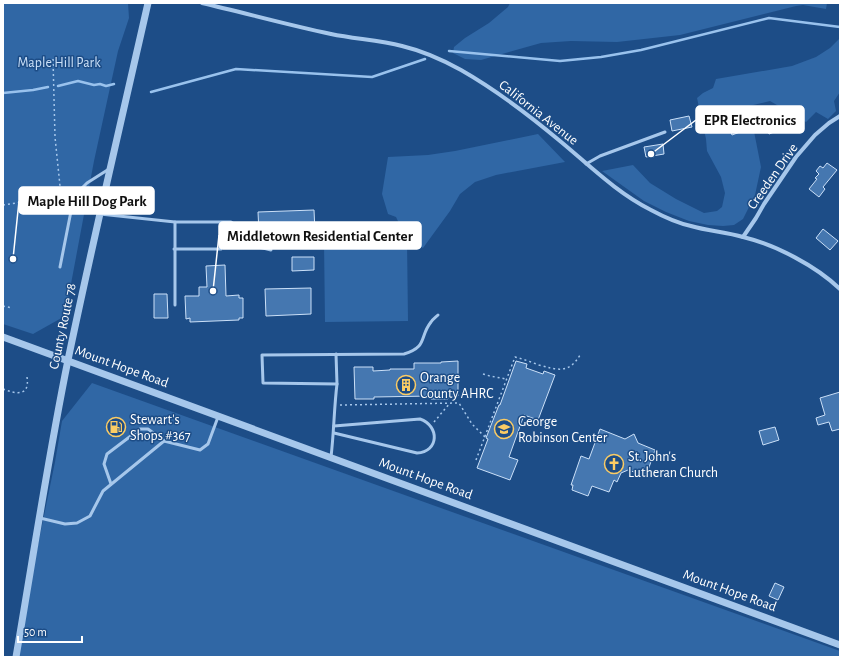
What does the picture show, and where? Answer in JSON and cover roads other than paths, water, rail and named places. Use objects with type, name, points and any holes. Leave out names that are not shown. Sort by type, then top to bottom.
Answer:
[{"type":"street","name":"County Route 78","points":[[16,657],[52,442],[68,361],[148,3]]},
{"type":"street","name":"California Avenue","points":[[202,3],[331,34],[401,46],[432,56],[462,70],[514,104],[586,164],[636,202],[678,223],[744,237],[764,243],[796,258],[840,289]]},
{"type":"street","name":"Creeden Drive","points":[[744,237],[764,204],[796,157],[815,135],[830,122],[840,116]]},
{"type":"street","name":"Mount Hope Road","points":[[3,337],[840,644]]},
{"type":"lane","points":[[586,164],[600,156],[665,132]]},
{"type":"lane","points":[[60,267],[74,196],[87,183],[110,168]]},
{"type":"lane","points":[[100,214],[175,222],[231,222],[237,226],[246,240],[254,246],[271,250]]},
{"type":"lane","points":[[174,305],[175,222]]},
{"type":"lane","points":[[174,249],[221,249]]},
{"type":"lane","points":[[337,384],[263,383],[262,355],[404,354],[415,350],[421,344],[430,324],[438,315]]},
{"type":"lane","points":[[331,457],[337,384],[336,354]]},
{"type":"lane","points":[[111,484],[104,464],[107,454],[140,430],[148,430],[164,441],[200,450],[208,444],[219,415]]},
{"type":"lane","points":[[334,426],[420,419],[431,426],[434,434],[434,442],[430,448],[422,453],[412,452],[334,433]]},
{"type":"lane","points":[[40,518],[65,524],[77,524],[90,516],[103,490],[164,441]]},
{"type":"waterway","points":[[449,51],[560,61],[601,57],[641,50],[769,18],[840,27]]},
{"type":"waterway","points":[[151,92],[236,69],[372,77],[425,59]]},
{"type":"waterway","points":[[58,86],[78,81],[94,85],[100,84],[106,86],[114,84]]},
{"type":"waterway","points":[[3,93],[48,87]]},
{"type":"place","name":"EPR Electronics","points":[[651,154]]},
{"type":"place","name":"Maple Hill Dog Park","points":[[13,259]]},
{"type":"place","name":"Middletown Residential Center","points":[[213,291]]},
{"type":"place","name":"Orange County AHRC","points":[[406,385]]},
{"type":"place","name":"Stewart's Shops #367","points":[[116,427]]},
{"type":"place","name":"George Robinson Center","points":[[504,429]]},
{"type":"place","name":"St. John's Lutheran Church","points":[[614,464]]},
{"type":"park label","name":"Maple Hill Park","points":[[59,62]]}]
